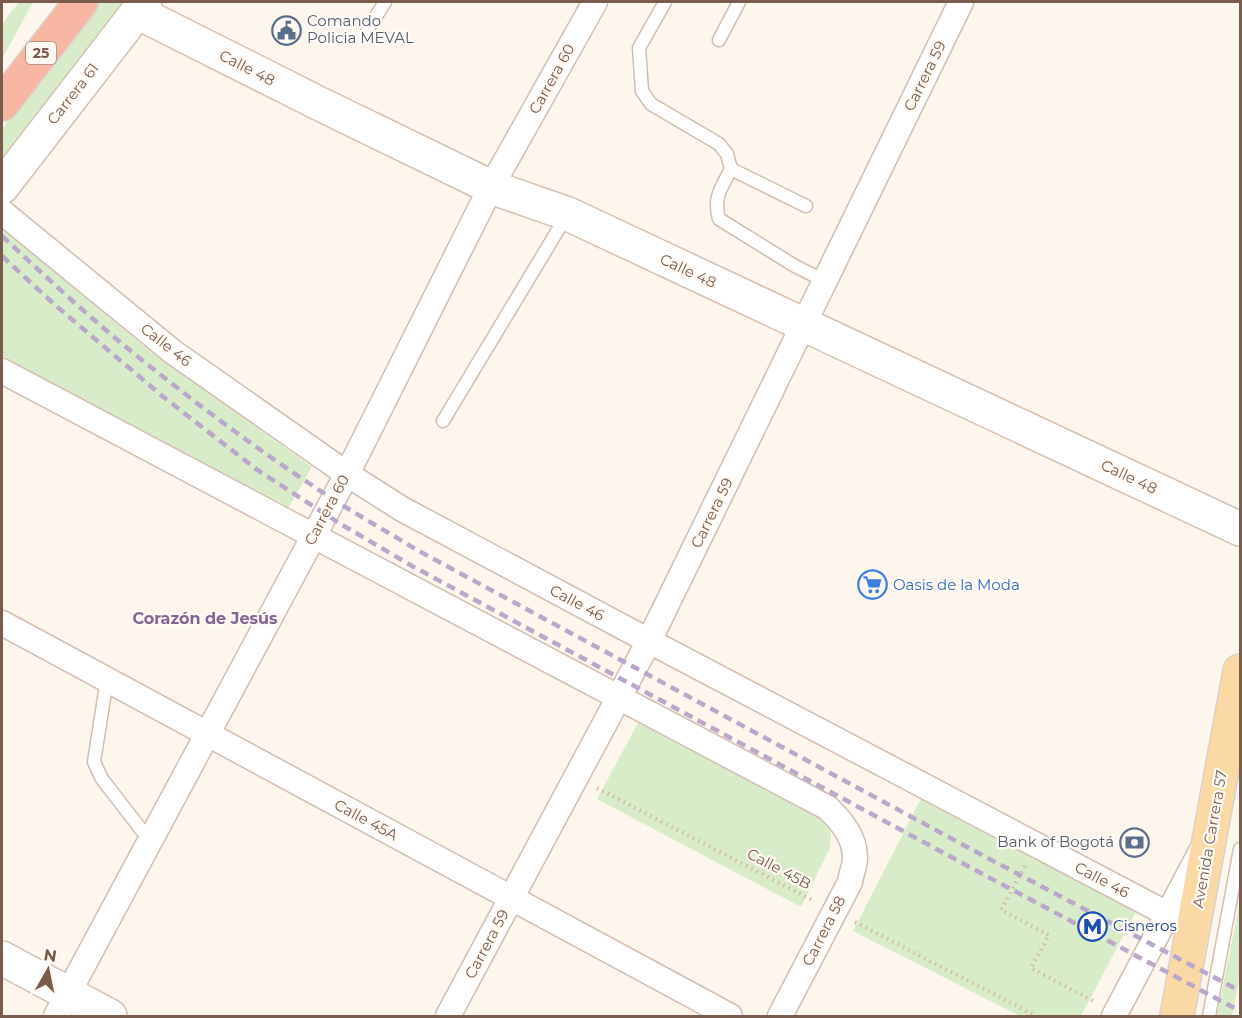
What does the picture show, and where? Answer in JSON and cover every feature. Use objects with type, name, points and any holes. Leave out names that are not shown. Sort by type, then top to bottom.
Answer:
[{"type":"highway","points":[[2,104],[51,2]]},
{"type":"highway","name":"25","points":[[2,104],[81,2]]},
{"type":"main road","name":"Avenida Carrera 57","points":[[1186,1014],[1181,921],[1212,829],[1240,671]]},
{"type":"street","name":"Carrera 60","points":[[62,1005],[314,536],[491,187],[595,2]]},
{"type":"street","name":"Carrera 59","points":[[448,1017],[649,641],[961,2]]},
{"type":"street","name":"Calle 48","points":[[141,7],[320,104],[491,187],[568,214],[1240,529]]},
{"type":"street","name":"Carrera 61","points":[[2,187],[141,7]]},
{"type":"street","name":"Calle 46","points":[[2,212],[173,351],[346,474],[402,509],[1181,921]]},
{"type":"street","points":[[2,371],[619,697]]},
{"type":"street","name":"Calle 45A","points":[[2,623],[730,1017]]},
{"type":"street","name":"Carrera 58","points":[[619,697],[828,808],[844,824],[853,842],[855,860],[850,882],[780,1017]]},
{"type":"street","points":[[1114,1017],[1181,921]]},
{"type":"street","points":[[2,958],[62,1005],[110,1017]]},
{"type":"lane","points":[[368,29],[385,2]]},
{"type":"lane","points":[[665,2],[639,48],[642,91],[651,104],[719,144],[727,154],[731,169],[718,194],[716,207],[719,219],[795,266],[825,281]]},
{"type":"lane","points":[[719,40],[740,2]]},
{"type":"lane","points":[[731,169],[806,206]]},
{"type":"lane","points":[[443,421],[568,214]]},
{"type":"lane","points":[[107,680],[94,762],[102,779],[150,841]]},
{"type":"lane","points":[[1186,1014],[1240,849]]},
{"type":"path","name":"Calle 45B","points":[[576,777],[1035,1017]]},
{"type":"path","points":[[1026,865],[1001,910],[1049,935],[1031,968],[1094,1001]]},
{"type":"green space","points":[[19,2],[33,2],[2,59],[2,24]]},
{"type":"green space","points":[[99,2],[127,2],[2,163],[2,129]]},
{"type":"green space","points":[[6,230],[148,350],[312,467],[289,507],[2,356],[2,236]]},
{"type":"green space","points":[[638,723],[822,819],[831,832],[830,848],[801,907],[597,799]]},
{"type":"green space","points":[[923,795],[1139,906],[1081,1016],[1020,1016],[853,931]]},
{"type":"green space","points":[[1240,901],[1240,975],[1232,1016],[1217,1016]]},
{"type":"railway","points":[[2,236],[85,312],[162,376],[266,454],[347,508],[417,550],[982,855],[1240,991]]},
{"type":"railway","points":[[2,256],[55,305],[161,395],[256,469],[339,523],[412,566],[1240,1011]]},
{"type":"place","name":"Comando Policia MEVAL","points":[[286,30]]},
{"type":"place","name":"Oasis de la Moda","points":[[872,585]]},
{"type":"place","name":"Bank of Bogotá","points":[[1135,842]]},
{"type":"place","name":"Cisneros","points":[[1092,926]]},
{"type":"district","name":"Corazón de Jesús","points":[[205,618]]}]
